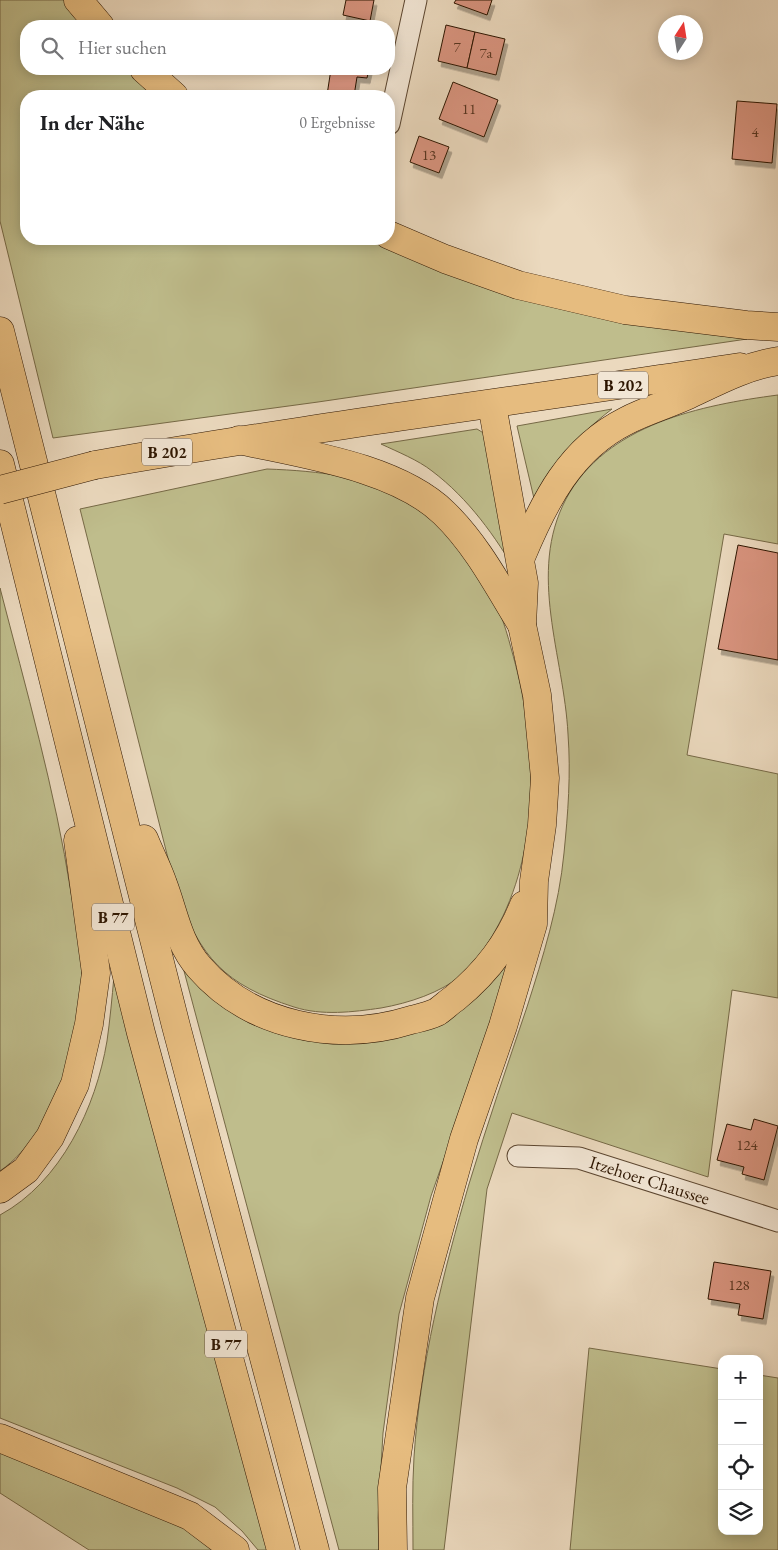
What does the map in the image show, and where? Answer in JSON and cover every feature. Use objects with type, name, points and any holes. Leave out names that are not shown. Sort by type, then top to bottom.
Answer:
[{"type":"main road","points":[[78,0],[95,20]]},
{"type":"main road","points":[[151,75],[167,90]]},
{"type":"main road","points":[[395,237],[445,259],[518,285],[624,310],[746,325],[778,327]]},
{"type":"main road","name":"B 77","points":[[0,331],[111,763],[176,1026],[315,1550]]},
{"type":"main road","points":[[521,556],[552,490],[571,463],[593,442],[626,421],[766,363]]},
{"type":"main road","name":"B 202","points":[[0,490],[95,465],[239,440],[492,405],[766,363]]},
{"type":"main road","points":[[393,1550],[392,1488],[420,1298],[464,1139],[503,1026],[533,924],[534,880],[542,825],[545,778],[537,696],[522,625],[524,583],[521,556],[492,405]]},
{"type":"main road","points":[[239,440],[368,470],[407,488],[443,512],[468,538],[486,564],[522,625]]},
{"type":"main road","name":"B 77","points":[[0,464],[141,1033],[281,1550]]},
{"type":"main road","points":[[0,1189],[26,1170],[50,1137],[75,1084],[89,1024],[96,973],[59,697]]},
{"type":"main road","points":[[111,763],[163,884],[176,928],[187,950],[218,986],[240,1002],[281,1021],[320,1029],[362,1031],[399,1024],[436,1012],[476,981],[503,947],[518,920],[534,880]]},
{"type":"main road","points":[[0,1438],[190,1516],[235,1550]]},
{"type":"street","points":[[395,96],[416,0]]},
{"type":"street","name":"Itzehoer Chaussee","points":[[518,1156],[579,1158],[778,1221]]},
{"type":"shaded area","points":[[0,0],[64,0],[81,20],[20,20],[20,75],[131,75],[147,90],[20,90],[20,245],[383,245],[418,262],[507,295],[617,322],[747,339],[318,402],[53,438],[0,221]]},
{"type":"shaded area","points":[[778,395],[778,544],[724,534],[687,755],[778,774],[778,998],[732,990],[708,1177],[512,1113],[487,1189],[444,1550],[413,1550],[413,1480],[417,1423],[421,1388],[434,1319],[450,1251],[469,1184],[544,950],[562,873],[568,808],[569,764],[565,705],[548,585],[549,556],[555,527],[566,499],[583,473],[605,453],[631,436],[658,423],[688,413],[718,405]]},
{"type":"shaded area","points":[[612,409],[586,431],[566,453],[550,477],[536,507],[517,426]]},
{"type":"shaded area","points":[[477,429],[490,437],[518,575],[490,532],[458,494],[426,467],[408,456],[381,444]]},
{"type":"shaded area","points":[[267,469],[306,471],[363,481],[399,495],[429,515],[453,539],[485,581],[509,639],[519,681],[530,749],[531,784],[529,818],[516,884],[495,931],[480,955],[462,975],[434,992],[392,1006],[338,1012],[315,1012],[294,1007],[250,989],[233,978],[218,966],[195,934],[176,890],[80,509]]},
{"type":"shaded area","points":[[0,588],[57,816],[78,932],[81,956],[81,983],[79,1013],[73,1043],[53,1103],[38,1130],[21,1153],[0,1171]]},
{"type":"shaded area","points":[[521,940],[431,1196],[399,1314],[383,1433],[378,1518],[379,1550],[339,1550],[184,971],[217,1002],[249,1023],[279,1034],[308,1041],[345,1043],[475,999],[494,980]]},
{"type":"shaded area","points":[[114,976],[269,1550],[258,1550],[242,1531],[215,1507],[177,1488],[0,1418],[0,1215],[22,1201],[58,1163],[84,1116],[102,1066],[107,1041]]},
{"type":"shaded area","points":[[589,1348],[718,1368],[718,1535],[763,1535],[763,1376],[778,1378],[778,1550],[570,1550]]},
{"type":"shaded area","points":[[0,1449],[175,1516],[222,1550],[89,1550],[0,1493]]},
{"type":"building","points":[[346,0],[374,0],[370,20],[343,15]]},
{"type":"building","points":[[456,0],[492,0],[487,15],[454,3]]},
{"type":"building","points":[[446,25],[475,32],[467,68],[438,61]]},
{"type":"building","points":[[475,32],[505,39],[496,75],[467,68]]},
{"type":"building","points":[[330,75],[368,75],[367,78],[357,77],[355,90],[328,90]]},
{"type":"building","points":[[453,82],[498,100],[484,137],[439,119]]},
{"type":"building","points":[[737,101],[777,104],[772,163],[732,159]]},
{"type":"building","points":[[419,136],[449,147],[439,173],[410,162]]},
{"type":"building","points":[[738,545],[778,553],[778,660],[718,649]]},
{"type":"building","points":[[754,1119],[778,1126],[764,1180],[742,1174],[744,1167],[717,1160],[727,1124],[751,1130]]},
{"type":"building","points":[[714,1262],[771,1271],[763,1319],[738,1315],[740,1304],[708,1299]]}]
